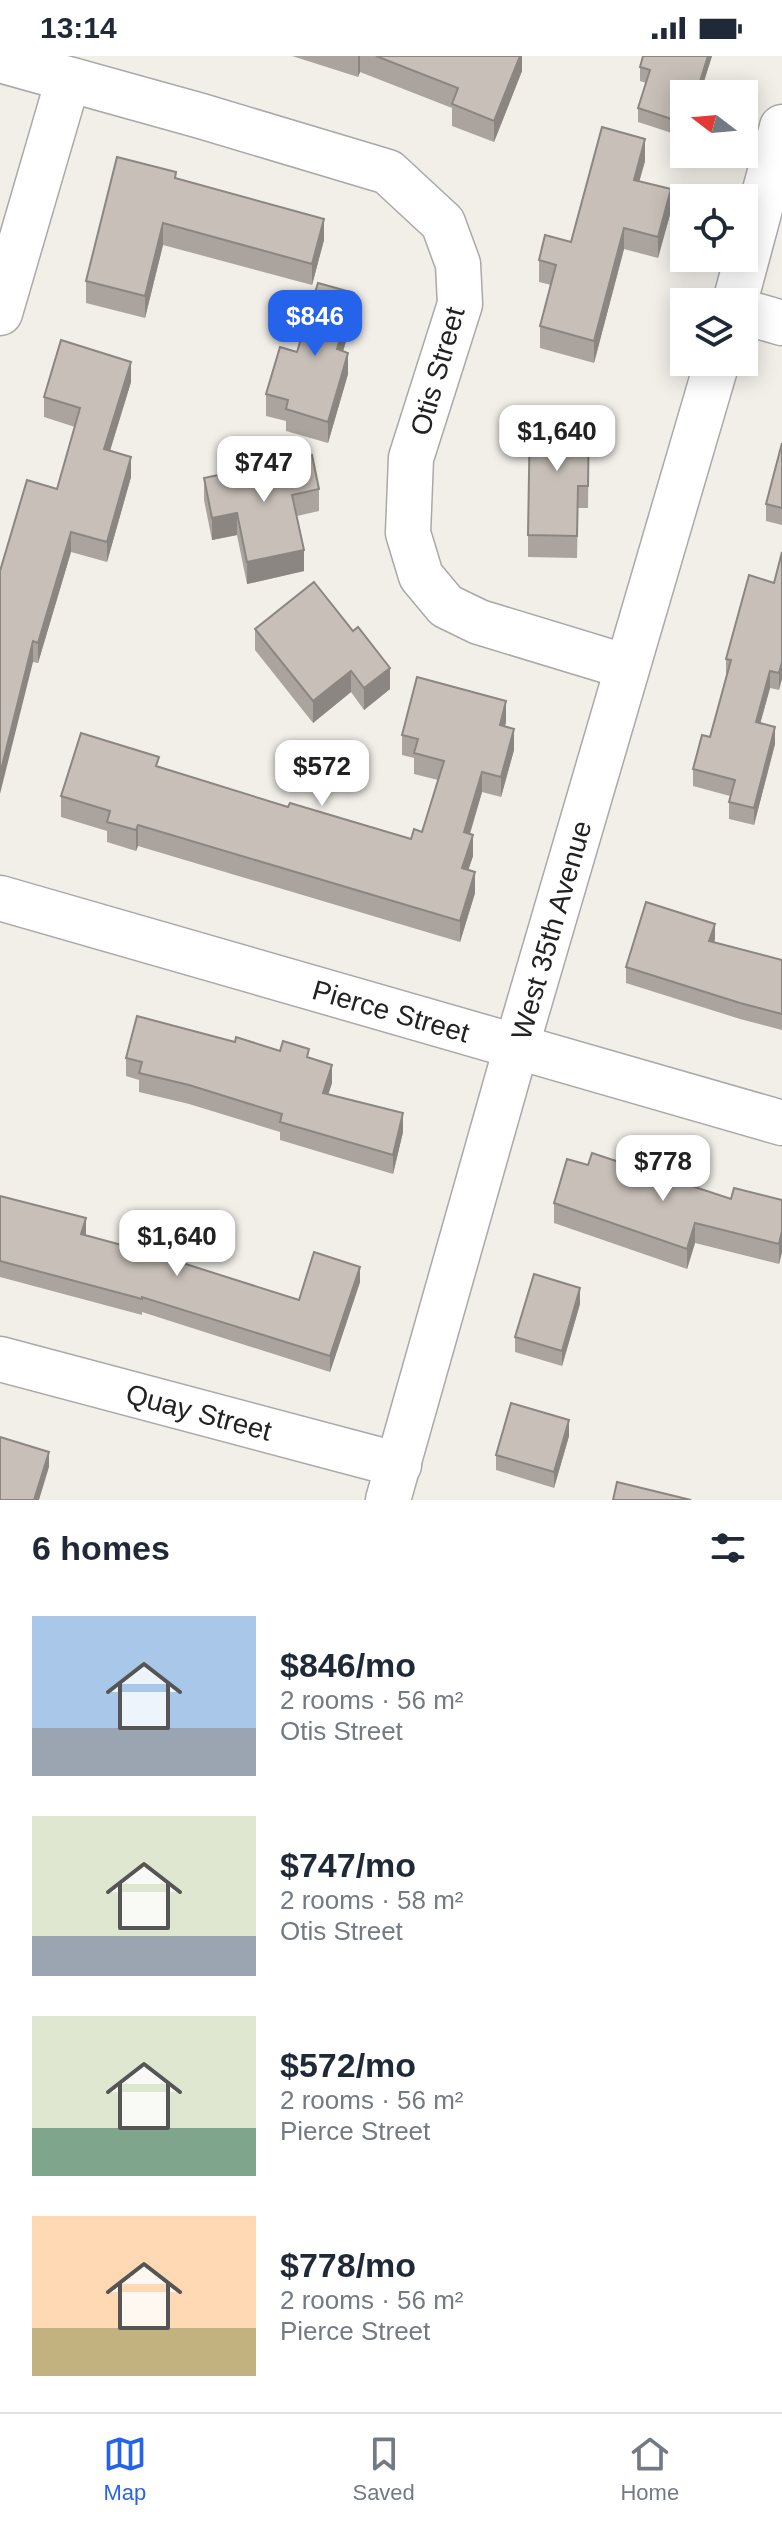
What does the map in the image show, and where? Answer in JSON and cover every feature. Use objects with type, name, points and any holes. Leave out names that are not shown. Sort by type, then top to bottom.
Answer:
[{"type":"street","name":"Otis Street","points":[[0,60],[388,172],[443,223],[458,264],[460,304],[411,458],[408,533],[421,576],[446,606],[479,622],[627,667]]},
{"type":"street","points":[[0,313],[68,80]]},
{"type":"street","points":[[739,288],[782,127]]},
{"type":"street","points":[[758,316],[782,323]]},
{"type":"street","name":"West 35th Avenue","points":[[394,1482],[516,1048],[713,376]]},
{"type":"street","name":"Pierce Street","points":[[0,898],[782,1123]]},
{"type":"street","name":"Quay Street","points":[[0,1359],[394,1482]]},
{"type":"building","points":[[376,56],[520,56],[494,121],[452,104],[458,88]]},
{"type":"building","points":[[643,56],[708,56],[700,80],[670,80],[670,118],[638,108],[650,70],[640,67]]},
{"type":"building","points":[[602,127],[645,139],[634,180],[670,189],[670,193],[658,237],[624,228],[594,341],[540,326],[556,265],[539,260],[545,235],[571,242]]},
{"type":"building","points":[[117,157],[176,172],[175,178],[324,219],[312,264],[163,223],[145,296],[86,281]]},
{"type":"building","points":[[318,283],[354,293],[337,349],[348,353],[328,422],[286,409],[288,400],[266,394],[280,347],[297,352]]},
{"type":"building","points":[[61,340],[131,362],[104,449],[131,457],[107,542],[71,532],[38,643],[33,641],[0,774],[0,571],[27,480],[57,489],[80,408],[44,397]]},
{"type":"building","points":[[530,416],[589,417],[588,486],[578,486],[577,536],[528,535]]},
{"type":"building","points":[[782,443],[782,508],[766,504]]},
{"type":"building","points":[[312,455],[319,489],[292,495],[304,550],[247,562],[237,513],[212,518],[204,478]]},
{"type":"building","points":[[782,552],[782,662],[779,673],[770,671],[756,722],[775,727],[754,808],[729,802],[735,780],[693,769],[702,735],[710,737],[731,660],[726,659],[749,575],[774,583]]},
{"type":"building","points":[[314,582],[353,631],[358,627],[390,668],[364,688],[351,671],[313,701],[255,629]]},
{"type":"building","points":[[417,677],[506,701],[500,725],[514,729],[501,777],[482,772],[464,832],[473,835],[462,868],[475,872],[460,921],[138,825],[136,830],[107,822],[110,811],[61,796],[81,733],[159,757],[156,766],[288,807],[290,803],[411,839],[414,829],[422,832],[444,761],[414,753],[418,739],[402,735]]},
{"type":"building","points":[[646,902],[715,924],[709,941],[782,960],[782,1014],[626,967]]},
{"type":"building","points":[[137,1016],[235,1042],[236,1037],[280,1051],[283,1041],[309,1049],[307,1057],[332,1065],[323,1093],[403,1113],[393,1155],[280,1122],[282,1114],[139,1073],[142,1062],[126,1058]]},
{"type":"building","points":[[592,1153],[731,1199],[734,1188],[782,1200],[779,1244],[695,1223],[687,1249],[554,1203],[567,1159],[588,1165]]},
{"type":"building","points":[[0,1196],[86,1218],[81,1234],[299,1300],[314,1252],[360,1267],[330,1356],[142,1297],[0,1261]]},
{"type":"building","points":[[534,1274],[580,1288],[562,1351],[515,1337]]},
{"type":"building","points":[[511,1403],[569,1420],[554,1472],[496,1455]]},
{"type":"building","points":[[0,1437],[49,1452],[34,1500],[0,1500]]},
{"type":"building","points":[[617,1482],[691,1500],[613,1500]]}]
